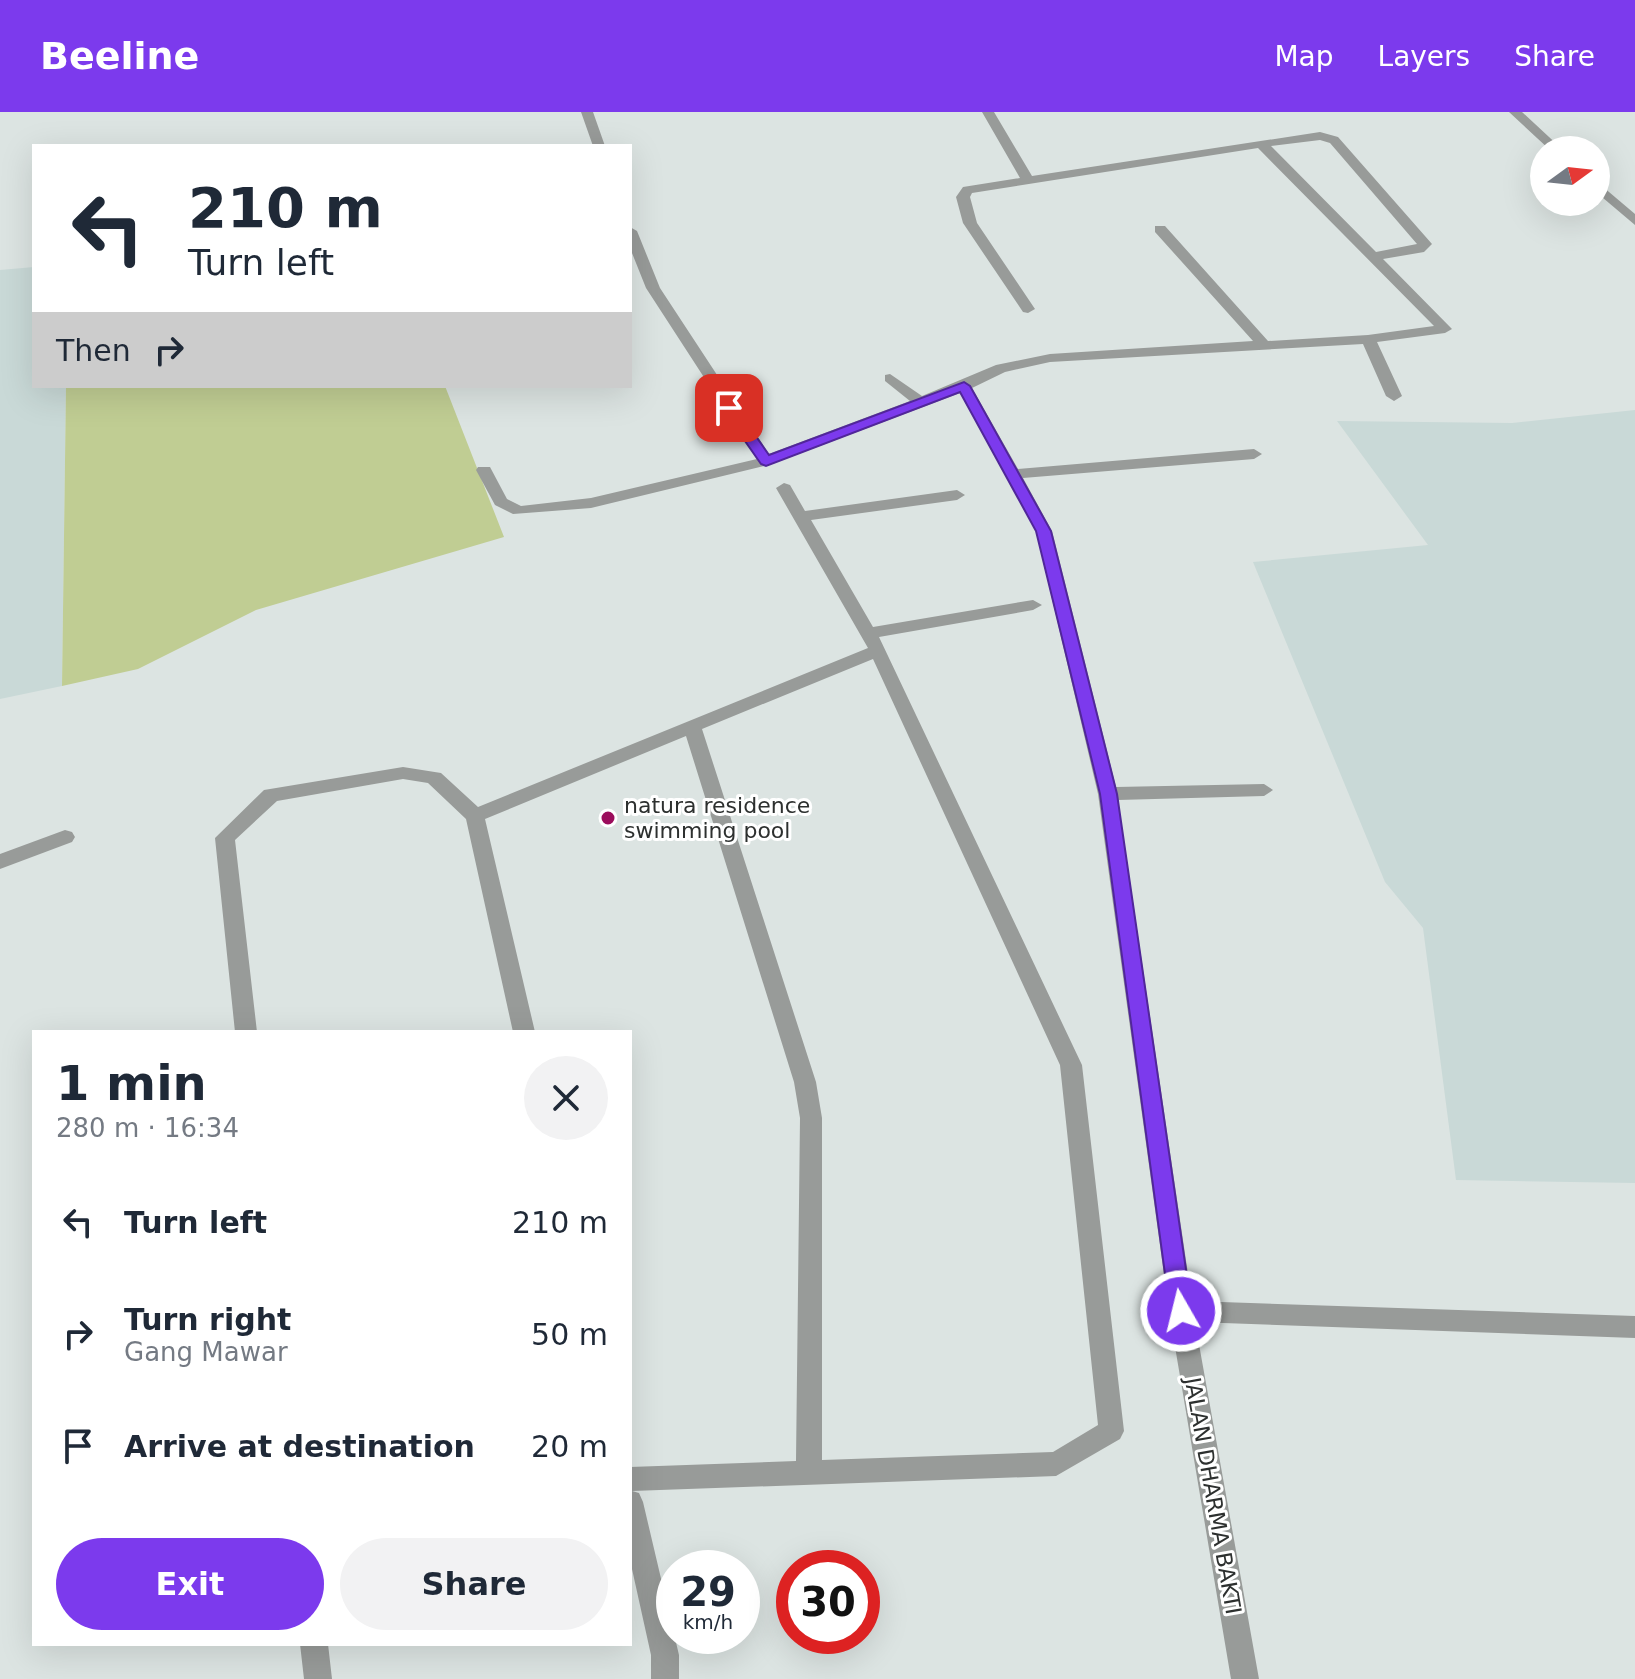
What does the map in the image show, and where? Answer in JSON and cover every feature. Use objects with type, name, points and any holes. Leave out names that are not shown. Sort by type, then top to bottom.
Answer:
[{"type":"street","points":[[587,112],[598,144]]},
{"type":"street","points":[[988,112],[1027,179]]},
{"type":"street","points":[[1515,112],[1542,136]]},
{"type":"street","points":[[1028,309],[970,223],[963,197],[968,190],[1320,136],[1334,140],[1425,244],[1419,249],[1376,256]]},
{"type":"street","points":[[484,470],[501,502],[519,511],[591,503],[766,461],[964,386],[1001,368],[1050,358],[1368,339],[1445,329],[1376,256],[1261,144]]},
{"type":"street","points":[[1610,198],[1635,221]]},
{"type":"street","points":[[1160,229],[1264,345]]},
{"type":"street","points":[[632,236],[653,288],[766,461]]},
{"type":"street","points":[[1368,339],[1394,396]]},
{"type":"street","points":[[890,378],[920,402]]},
{"type":"street","name":"JALAN DHARMA BAKTI","points":[[964,386],[1044,531],[1108,794],[1181,1311],[1245,1679]]},
{"type":"street","points":[[1012,474],[1254,454]]},
{"type":"street","points":[[632,1479],[809,1470],[1056,1464],[1111,1431],[1071,1065],[874,642],[784,488]]},
{"type":"street","points":[[803,516],[957,495]]},
{"type":"street","points":[[475,816],[692,727],[874,642],[1033,605]]},
{"type":"street","points":[[692,727],[805,1082],[811,1118],[809,1470]]},
{"type":"street","points":[[246,1030],[225,838],[271,795],[403,773],[434,778],[475,816],[524,1030]]},
{"type":"street","points":[[1108,794],[1264,790]]},
{"type":"street","points":[[0,862],[65,837]]},
{"type":"street","points":[[1181,1311],[1635,1327]]},
{"type":"street","points":[[632,1511],[665,1655],[665,1679]]},
{"type":"street","points":[[314,1646],[318,1679]]},
{"type":"shaded area","points":[[32,267],[32,388],[66,388],[62,686],[0,699],[0,270]]},
{"type":"shaded area","points":[[1635,410],[1635,1183],[1456,1180],[1423,928],[1385,882],[1253,562],[1428,545],[1337,421],[1512,423]]},
{"type":"green space","points":[[66,388],[446,388],[504,537],[256,610],[138,669],[62,686]]},
{"type":"place","name":"natura residence swimming pool","points":[[608,818]]},
{"type":"route","points":[[729,408],[766,461],[964,386],[1044,531],[1108,794],[1181,1311]]}]
